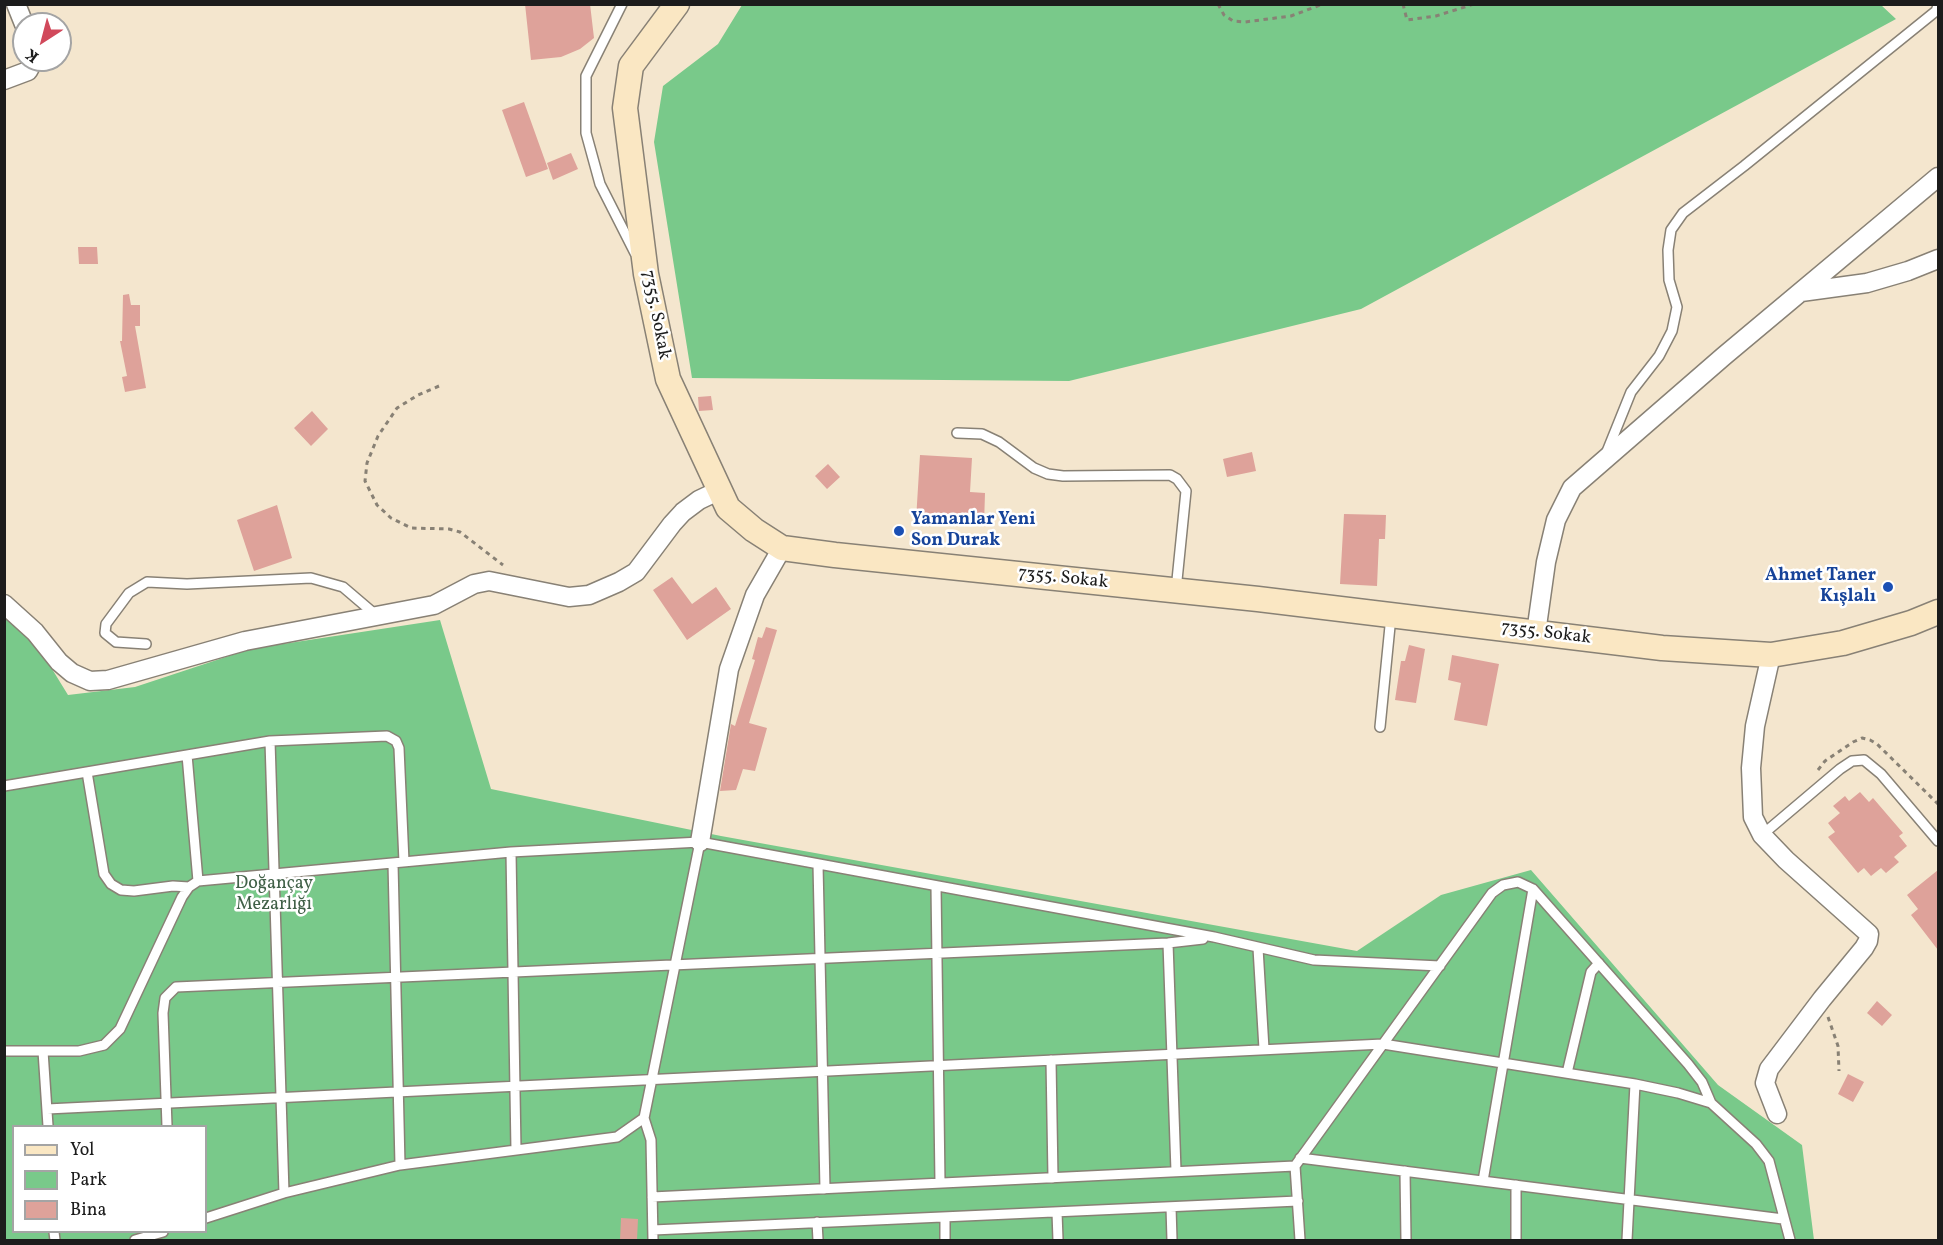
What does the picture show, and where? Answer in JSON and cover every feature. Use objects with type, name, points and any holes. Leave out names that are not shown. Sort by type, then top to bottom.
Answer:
[{"type":"street","name":"7355. Sokak","points":[[677,4],[631,66],[625,108],[645,274],[668,379],[728,508],[754,530],[782,548],[1176,590],[1662,648],[1771,655],[1843,643],[1911,623],[1938,612]]},
{"type":"street","points":[[4,80],[25,72]]},
{"type":"street","points":[[1536,633],[1546,562],[1556,519],[1572,488],[1938,177]]},
{"type":"street","points":[[1801,292],[1867,284],[1938,259]]},
{"type":"street","points":[[4,604],[35,632],[59,662],[72,673],[90,681],[108,680],[245,641],[434,605],[474,585],[489,581],[569,597],[589,595],[636,572],[683,512],[699,500],[720,490]]},
{"type":"street","points":[[700,842],[729,669],[755,595],[782,548]]},
{"type":"street","points":[[1771,655],[1755,726],[1751,768],[1753,817],[1762,835],[1786,860],[1869,934],[1864,948],[1769,1069],[1765,1083],[1777,1114]]},
{"type":"lane","points":[[622,4],[586,76],[586,133],[600,184],[645,274]]},
{"type":"lane","points":[[1604,459],[1631,392],[1659,356],[1672,332],[1677,307],[1669,280],[1668,250],[1671,230],[1683,213],[1936,11],[1938,6]]},
{"type":"lane","points":[[957,433],[982,435],[999,442],[1034,468],[1048,474],[1063,476],[1170,475],[1177,479],[1186,491],[1176,590]]},
{"type":"lane","points":[[146,644],[116,642],[105,633],[106,624],[129,593],[147,582],[187,584],[311,578],[343,588],[377,615]]},
{"type":"lane","points":[[1380,727],[1390,615]]},
{"type":"lane","points":[[4,786],[270,741],[387,736],[396,741],[399,748],[404,862]]},
{"type":"lane","points":[[270,741],[284,1193]]},
{"type":"lane","points":[[187,755],[198,881]]},
{"type":"lane","points":[[1762,835],[1840,769],[1852,761],[1864,760],[1881,774],[1938,841]]},
{"type":"lane","points":[[87,772],[104,874],[111,884],[121,890],[134,891],[173,886],[189,887]]},
{"type":"lane","points":[[653,1240],[651,1140],[644,1118],[700,842]]},
{"type":"lane","points":[[4,1051],[79,1051],[104,1045],[120,1029],[182,897],[189,887],[198,881],[511,852],[700,842],[1214,938],[1314,960],[1440,966]]},
{"type":"lane","points":[[511,852],[516,1150]]},
{"type":"lane","points":[[393,863],[400,1165]]},
{"type":"lane","points":[[818,864],[825,1189]]},
{"type":"lane","points":[[1300,1240],[1298,1162],[1492,893],[1503,885],[1518,882],[1533,889],[1688,1064],[1702,1082],[1711,1103],[1756,1144],[1769,1161],[1790,1240]]},
{"type":"lane","points":[[936,886],[940,1183]]},
{"type":"lane","points":[[1483,1181],[1533,889]]},
{"type":"lane","points":[[166,1125],[163,1013],[165,998],[176,987],[1167,943],[1214,938]]},
{"type":"lane","points":[[1167,943],[1176,1171]]},
{"type":"lane","points":[[1258,948],[1264,1049]]},
{"type":"lane","points":[[1567,1073],[1591,972],[1599,963]]},
{"type":"lane","points":[[46,1109],[1383,1044],[1635,1084],[1711,1103]]},
{"type":"lane","points":[[43,1051],[48,1125]]},
{"type":"lane","points":[[1051,1060],[1053,1178]]},
{"type":"lane","points":[[1627,1240],[1635,1084]]},
{"type":"lane","points":[[207,1218],[284,1193],[400,1165],[617,1137],[644,1118]]},
{"type":"lane","points":[[652,1197],[1053,1178],[1298,1162],[1483,1181],[1783,1219]]},
{"type":"lane","points":[[1405,1172],[1406,1240]]},
{"type":"lane","points":[[1516,1185],[1516,1240]]},
{"type":"lane","points":[[653,1230],[1298,1201]]},
{"type":"lane","points":[[1171,1207],[1172,1240]]},
{"type":"lane","points":[[1057,1212],[1058,1240]]},
{"type":"lane","points":[[945,1217],[945,1240]]},
{"type":"lane","points":[[817,1222],[818,1240]]},
{"type":"lane","points":[[135,1240],[150,1239]]},
{"type":"path","points":[[1218,4],[1224,15],[1233,21],[1245,22],[1291,16],[1323,4]]},
{"type":"path","points":[[1403,4],[1407,20],[1436,16],[1474,4]]},
{"type":"path","points":[[439,386],[397,408],[378,436],[368,463],[365,481],[377,505],[391,518],[411,528],[449,529],[460,532],[500,563],[528,590]]},
{"type":"path","points":[[1822,999],[1838,1046],[1839,1071]]},
{"type":"green space","points":[[742,5],[1881,5],[1896,19],[1361,309],[1069,381],[692,378],[654,142],[663,86],[718,44]]},
{"type":"green space","name":"Doğançay Mezarlığı","points":[[4,616],[36,643],[68,695],[135,687],[250,649],[440,620],[491,789],[721,836],[1357,951],[1441,895],[1531,870],[1718,1085],[1802,1145],[1814,1240],[5,1240]]},
{"type":"building","points":[[525,4],[590,4],[594,38],[580,49],[561,57],[531,60]]},
{"type":"building","points":[[524,102],[548,169],[526,177],[502,110]]},
{"type":"building","points":[[571,153],[578,169],[553,180],[547,163]]},
{"type":"building","points":[[78,247],[97,247],[98,264],[79,264]]},
{"type":"building","points":[[129,294],[131,305],[140,305],[140,326],[135,326],[146,388],[125,392],[122,377],[127,376],[120,341],[122,341],[123,295]]},
{"type":"building","points":[[711,396],[713,410],[699,411],[698,397]]},
{"type":"building","points":[[312,411],[328,429],[311,446],[294,428]]},
{"type":"building","points":[[1252,452],[1256,471],[1227,477],[1223,459]]},
{"type":"building","points":[[920,455],[972,458],[970,492],[985,493],[984,525],[916,520]]},
{"type":"building","points":[[828,464],[840,477],[827,489],[815,476]]},
{"type":"building","points":[[277,505],[292,558],[254,571],[237,520]]},
{"type":"building","points":[[1344,514],[1386,515],[1385,539],[1379,539],[1377,586],[1340,584]]},
{"type":"building","points":[[672,577],[692,604],[716,587],[731,609],[687,640],[653,590]]},
{"type":"building","points":[[766,627],[777,630],[749,723],[767,728],[755,771],[743,769],[736,790],[720,791],[731,724],[735,726],[755,660],[752,659],[758,637],[762,638]]},
{"type":"building","points":[[1409,645],[1425,649],[1416,703],[1395,700],[1401,661],[1405,661]]},
{"type":"building","points":[[1452,655],[1499,664],[1487,726],[1454,720],[1461,683],[1448,680]]},
{"type":"building","points":[[1860,792],[1869,802],[1873,798],[1903,833],[1899,836],[1907,846],[1894,857],[1899,862],[1886,873],[1881,868],[1871,876],[1864,868],[1858,873],[1828,837],[1835,832],[1828,823],[1840,813],[1833,806],[1845,796],[1849,801]]},
{"type":"building","points":[[1938,870],[1938,950],[1911,915],[1918,909],[1907,895]]},
{"type":"building","points":[[1877,1001],[1892,1015],[1882,1026],[1867,1013]]},
{"type":"building","points":[[1848,1074],[1864,1082],[1853,1102],[1838,1094]]},
{"type":"building","points":[[621,1218],[638,1219],[637,1240],[620,1240]]},
{"type":"place","name":"Yamanlar Yeni Son Durak","points":[[899,531]]},
{"type":"place","name":"Ahmet Taner Kışlalı","points":[[1888,587]]}]
